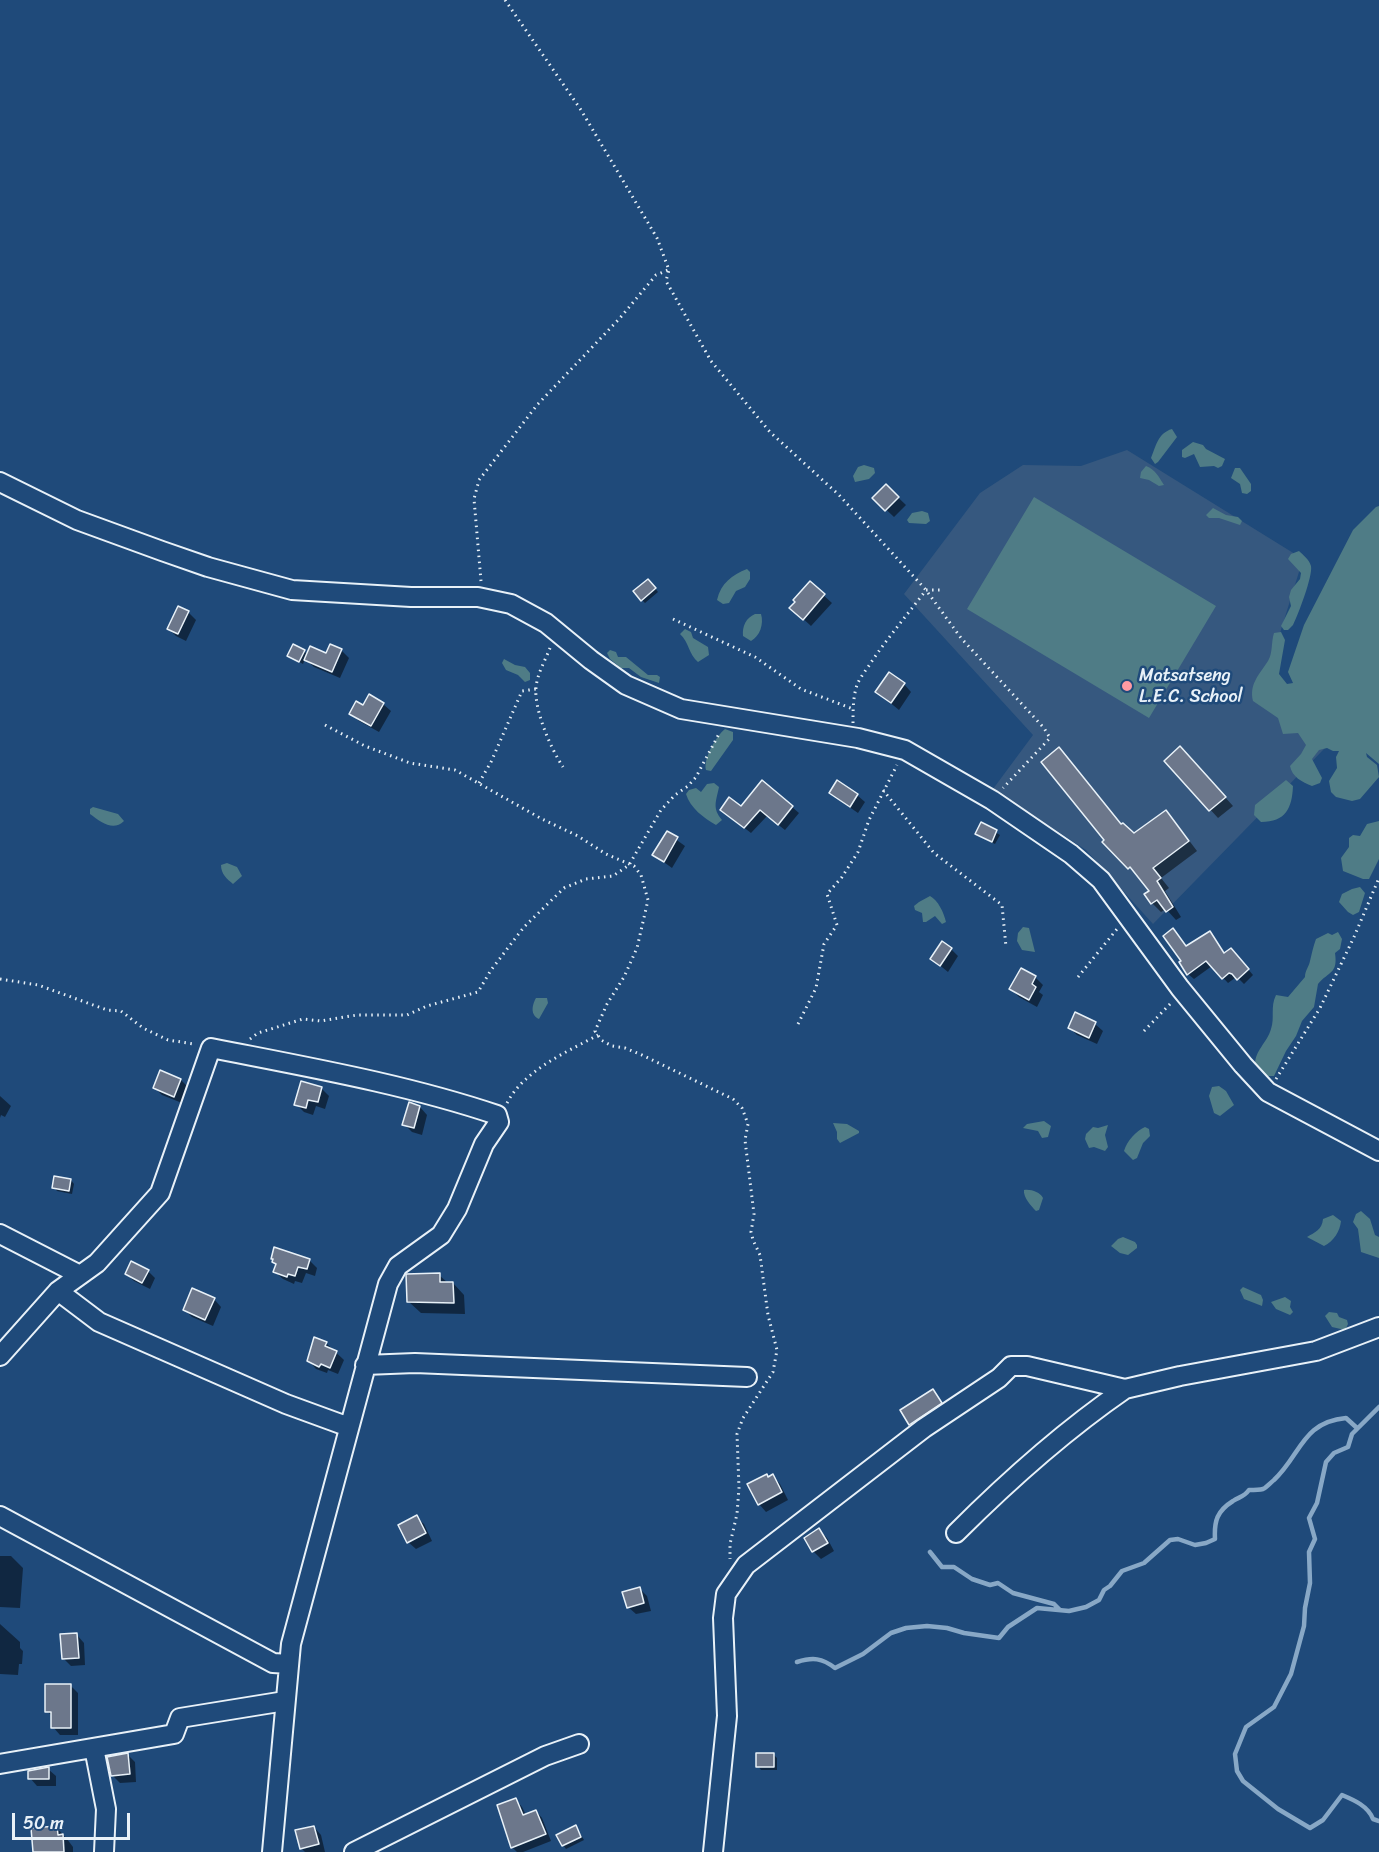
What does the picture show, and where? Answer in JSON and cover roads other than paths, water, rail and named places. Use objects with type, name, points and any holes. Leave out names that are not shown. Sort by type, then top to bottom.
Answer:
[{"type":"street","points":[[0,482],[77,520],[208,567],[292,590],[411,597],[483,598],[511,604],[528,611],[558,632],[626,685],[681,709],[858,738],[905,750],[992,800],[1071,854],[1101,880],[1184,993],[1268,1092],[1379,1151]]},
{"type":"street","points":[[0,1356],[58,1291],[97,1263],[160,1194],[211,1048],[436,1096],[497,1114],[499,1122],[484,1144],[457,1209],[441,1235],[398,1266],[388,1284],[291,1644],[272,1852]]},
{"type":"street","points":[[0,1234],[80,1275]]},
{"type":"street","points":[[58,1291],[99,1322],[286,1404],[349,1427]]},
{"type":"street","points":[[956,1533],[1017,1476],[1087,1416],[1125,1389],[1180,1376],[1316,1351],[1379,1327]]},
{"type":"street","points":[[365,1365],[415,1363],[747,1377]]},
{"type":"street","points":[[713,1852],[727,1716],[723,1618],[726,1593],[746,1565],[924,1428],[999,1378],[1011,1366],[1027,1366],[1125,1389]]},
{"type":"street","points":[[0,1515],[273,1663],[290,1664]]},
{"type":"street","points":[[0,1764],[174,1734],[180,1718],[285,1701]]},
{"type":"street","points":[[354,1852],[545,1756],[579,1744]]},
{"type":"street","points":[[94,1748],[106,1809],[104,1852]]},
{"type":"waterway","points":[[1379,1407],[1352,1434],[1348,1447],[1334,1453],[1326,1462],[1317,1503],[1309,1518],[1315,1539],[1309,1552],[1310,1583],[1304,1626],[1291,1674],[1274,1707],[1246,1727],[1235,1754],[1237,1771],[1243,1781],[1278,1809],[1310,1828],[1323,1820],[1342,1795],[1360,1804],[1368,1810],[1373,1819],[1379,1821]]},
{"type":"waterway","points":[[797,1662],[817,1659],[835,1668],[863,1654],[891,1633],[906,1628],[927,1626],[947,1628],[999,1638],[1008,1627],[1037,1608],[1069,1611],[1086,1607],[1099,1600],[1104,1590],[1122,1571],[1144,1563],[1170,1540],[1178,1539],[1195,1545],[1215,1539],[1216,1522],[1223,1509],[1249,1490],[1263,1489],[1267,1486],[1283,1470],[1311,1433],[1320,1426],[1346,1418],[1357,1428]]},
{"type":"waterway","points":[[930,1552],[942,1567],[954,1567],[972,1579],[990,1585],[998,1583],[1013,1593],[1054,1604],[1060,1610]]},
{"type":"place","name":"Matsatseng L.E.C. School","points":[[1127,686]]}]
